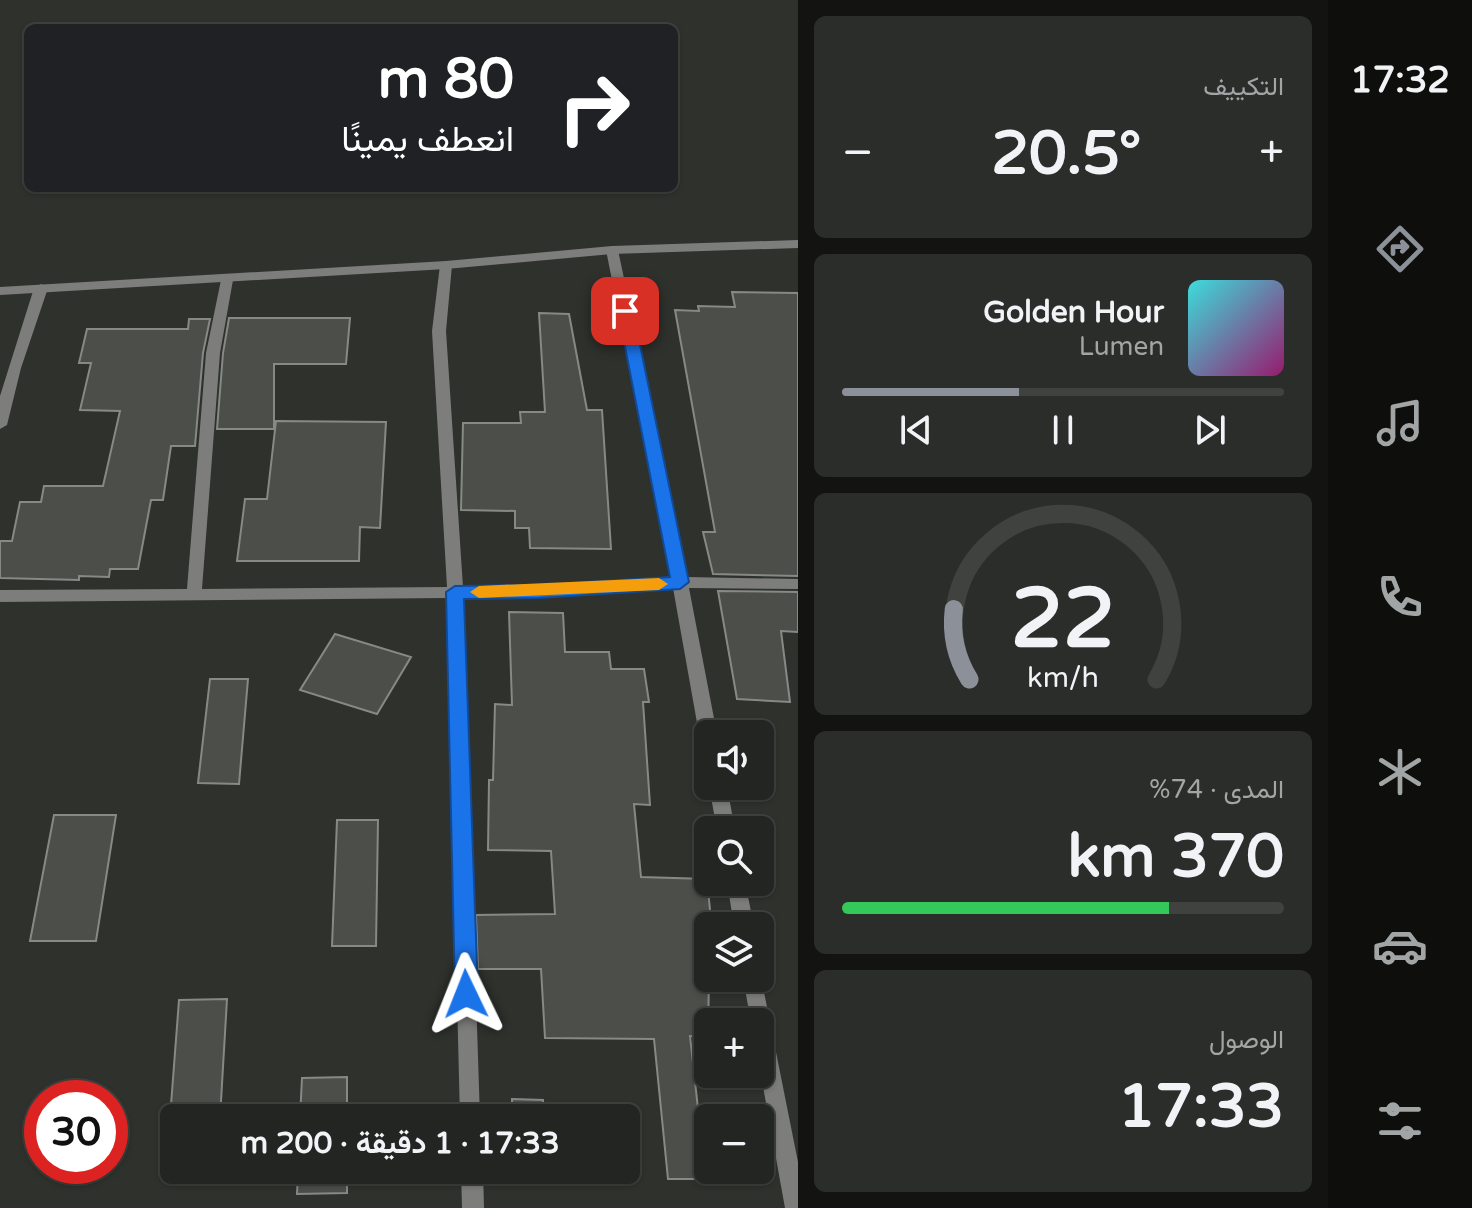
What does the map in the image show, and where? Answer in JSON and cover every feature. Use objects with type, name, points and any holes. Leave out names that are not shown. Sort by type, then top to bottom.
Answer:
[{"type":"street","points":[[0,291],[227,280],[612,250],[798,244]]},
{"type":"street","points":[[612,250],[705,720]]},
{"type":"street","points":[[446,265],[439,331],[455,592],[470,1104]]},
{"type":"street","points":[[194,596],[213,353],[227,280]]},
{"type":"street","points":[[0,425],[14,368],[41,288]]},
{"type":"street","points":[[0,596],[539,592],[680,582],[798,584]]},
{"type":"street","points":[[756,992],[796,1208]]},
{"type":"street","points":[[472,1184],[473,1208]]},
{"type":"building","points":[[732,292],[798,293],[798,576],[713,574],[703,532],[715,532],[675,310],[699,311],[698,306],[735,307]]},
{"type":"building","points":[[539,313],[569,314],[587,410],[602,410],[611,549],[530,548],[529,528],[515,528],[515,511],[461,510],[463,423],[521,423],[520,412],[545,412]]},
{"type":"building","points":[[229,318],[350,318],[346,364],[274,364],[274,429],[217,429]]},
{"type":"building","points":[[189,319],[210,319],[203,353],[195,446],[171,446],[163,500],[151,500],[138,569],[110,569],[109,577],[79,576],[79,580],[0,578],[0,541],[12,541],[20,502],[41,502],[44,486],[103,486],[120,411],[80,410],[91,363],[79,363],[87,329],[188,329]]},
{"type":"building","points":[[276,421],[386,422],[380,528],[360,527],[359,561],[237,561],[245,499],[267,499]]},
{"type":"building","points":[[718,591],[798,592],[798,632],[781,631],[790,702],[737,699]]},
{"type":"building","points":[[509,612],[563,613],[565,652],[609,652],[611,669],[644,669],[649,702],[643,702],[650,805],[634,804],[641,877],[694,879],[694,896],[709,896],[710,912],[694,912],[694,992],[709,992],[708,1008],[694,1008],[694,1036],[690,1036],[697,1104],[694,1104],[694,1179],[668,1179],[654,1039],[545,1038],[541,969],[478,969],[476,915],[555,914],[551,851],[488,850],[495,704],[512,705]]},
{"type":"building","points":[[335,634],[411,657],[377,714],[300,690]]},
{"type":"building","points":[[210,679],[248,679],[239,784],[198,783]]},
{"type":"building","points":[[54,815],[116,815],[96,941],[30,941]]},
{"type":"building","points":[[337,820],[378,820],[376,946],[332,946]]},
{"type":"building","points":[[227,999],[221,1104],[171,1104],[179,1000]]},
{"type":"building","points":[[347,1077],[347,1104],[301,1104],[302,1078]]},
{"type":"building","points":[[512,1099],[543,1100],[543,1104],[512,1104]]},
{"type":"building","points":[[297,1184],[347,1184],[347,1193],[297,1194]]},
{"type":"slow traffic","points":[[479,592],[539,592],[659,584]]},
{"type":"route","points":[[466,994],[455,592],[539,592],[680,582],[625,311]]}]
